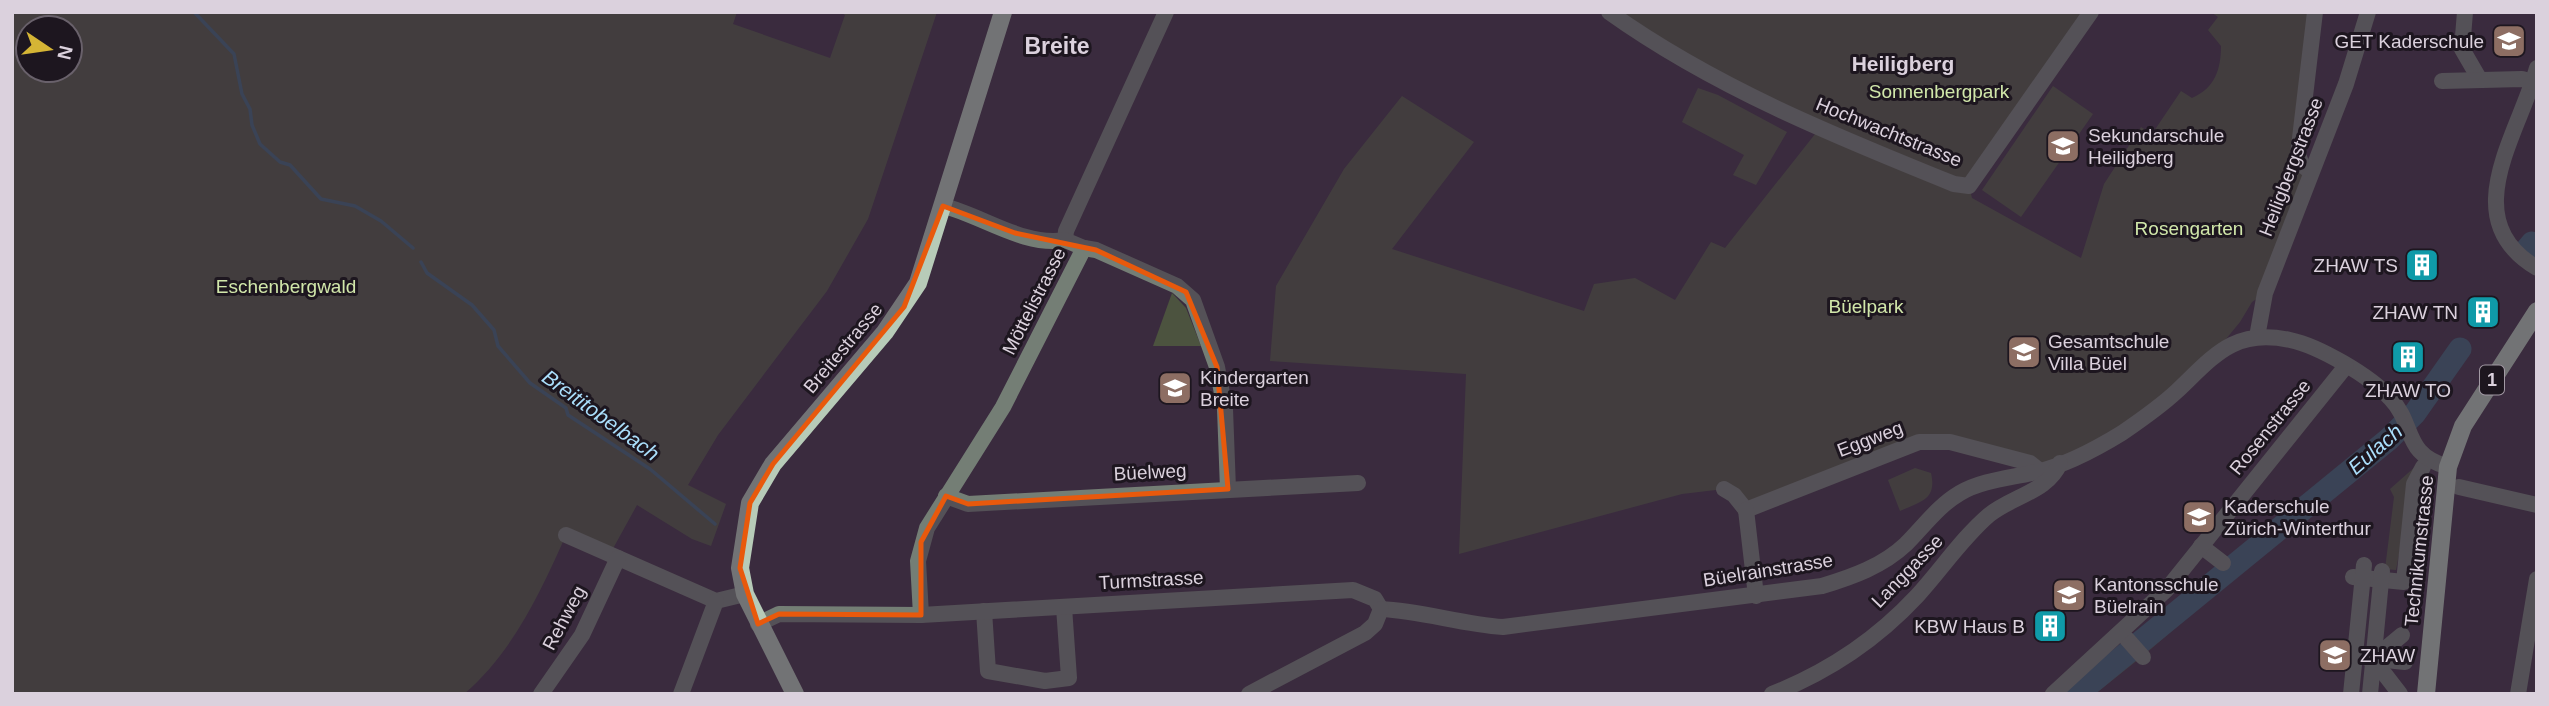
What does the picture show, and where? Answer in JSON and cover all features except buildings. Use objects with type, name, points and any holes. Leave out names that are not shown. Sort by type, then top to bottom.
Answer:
[{"type":"main road","name":"Breitestrasse","points":[[795,694],[745,594],[740,568],[745,518],[759,485],[773,464],[904,307],[921,275],[997,14]]},
{"type":"main road","name":"Technikumstrasse","points":[[2426,694],[2448,467],[2463,426],[2537,311]]},
{"type":"street","name":"Möttelistrasse","points":[[922,615],[918,561],[921,542],[946,496],[1003,407],[1043,334],[1084,248],[1065,240],[1066,231],[1166,12]]},
{"type":"street","name":"Hochwachtstrasse","points":[[1609,12],[1657,46],[1820,129],[1954,184],[1969,186],[2091,12]]},
{"type":"street","points":[[2311,172],[2302,165],[2298,155],[2315,12]]},
{"type":"street","name":"Heiligbergstrasse","points":[[2257,337],[2265,292],[2346,84],[2368,12]]},
{"type":"street","points":[[2465,12],[2462,49],[2480,80]]},
{"type":"street","points":[[2442,81],[2535,78],[2497,182],[2494,207],[2504,240],[2537,268]]},
{"type":"street","points":[[943,206],[1014,233],[1055,242],[1065,240]]},
{"type":"street","points":[[1084,248],[1096,250],[1177,286],[1192,300],[1217,367],[1225,409],[1228,489]]},
{"type":"street","points":[[2257,337],[2304,343],[2346,366],[2389,396],[2414,448],[2436,463],[2448,467]]},
{"type":"street","name":"Büelrainstrasse","points":[[1381,609],[1414,611],[1460,622],[1503,627],[1822,586],[1867,570],[1905,545],[1938,508],[1962,492],[2074,460],[2140,421],[2175,393],[2221,349],[2257,337]]},
{"type":"street","name":"Rosenstrasse","points":[[2053,694],[2166,589],[2346,366]]},
{"type":"street","name":"Eggweg","points":[[1746,510],[1919,442],[1937,440],[1966,446],[2030,463],[2040,471]]},
{"type":"street","name":"Langgasse","points":[[1772,694],[1814,677],[1852,654],[1915,598],[1987,517],[2011,499],[2047,484],[2055,476],[2060,463]]},
{"type":"street","points":[[2351,694],[2360,573],[2383,575],[2404,582],[2414,484],[2423,467]]},
{"type":"street","name":"Büelweg","points":[[946,496],[968,504],[1358,482]]},
{"type":"street","points":[[2459,487],[2537,505]]},
{"type":"street","points":[[1724,489],[1734,495],[1746,510],[1756,596]]},
{"type":"street","points":[[566,535],[716,601],[745,594]]},
{"type":"street","points":[[2201,546],[2222,563]]},
{"type":"street","name":"Rehweg","points":[[541,694],[582,635],[618,558]]},
{"type":"street","points":[[2370,694],[2383,575]]},
{"type":"street","points":[[2523,692],[2537,579]]},
{"type":"street","name":"Turmstrasse","points":[[758,624],[779,614],[922,615],[1353,590],[1375,599],[1381,609]]},
{"type":"street","points":[[681,694],[716,601]]},
{"type":"street","points":[[984,611],[988,671],[1045,681],[1069,678],[1063,607]]},
{"type":"street","points":[[1249,694],[1365,633],[1375,624],[1381,609]]},
{"type":"street","points":[[2373,659],[2402,635]]},
{"type":"street","points":[[2127,639],[2143,657]]},
{"type":"street","points":[[2354,657],[2405,662]]},
{"type":"street","points":[[2373,659],[2400,694]]},
{"type":"highlighted area","points":[[943,206],[1015,233],[1096,250],[1186,292],[1217,367],[1228,489],[968,504],[946,496],[921,542],[921,615],[779,614],[758,624],[740,568],[750,503],[773,464],[904,307]]},
{"type":"green space","name":"Eschenbergwald","points":[[12,12],[737,12],[733,24],[830,58],[845,15],[840,12],[937,12],[868,219],[827,291],[718,435],[688,485],[726,504],[711,546],[692,539],[637,505],[610,554],[566,535],[535,600],[511,641],[497,660],[464,694],[12,694]]},
{"type":"green space","name":"Büelpark","points":[[1618,12],[2091,12],[1969,186],[1972,198],[2081,258],[2104,184],[2141,127],[2152,134],[2181,91],[2192,98],[2206,89],[2215,77],[2221,46],[2208,30],[2218,17],[2211,12],[2315,12],[2298,155],[2311,172],[2265,293],[2252,302],[2240,322],[2212,356],[2140,421],[2040,471],[1937,440],[1746,510],[1724,489],[1682,494],[1459,554],[1466,374],[1270,361],[1276,286],[1344,169],[1402,96],[1474,142],[1392,249],[1584,311],[1594,284],[1635,278],[1675,300],[1711,242],[1725,248],[1819,129],[1699,68]]},
{"type":"green space","points":[[2053,86],[2093,114],[2021,217],[1982,190]]},
{"type":"green space","points":[[1698,88],[1718,95],[1787,132],[1756,185],[1733,175],[1744,155],[1682,122]]},
{"type":"green space","points":[[1172,293],[1186,308],[1201,346],[1153,346]]},
{"type":"green space","points":[[2402,419],[2399,435],[2240,568],[2241,571],[2144,655],[2095,694],[2062,694],[2329,477],[2332,480]]},
{"type":"green space","points":[[2416,466],[2396,570],[2385,569],[2394,497],[2390,489]]},
{"type":"green space","points":[[1915,468],[1931,473],[1932,489],[1921,502],[1900,511],[1888,480]]},
{"type":"waterway","name":"Breititobelbach","points":[[194,12],[234,54],[242,94],[250,109],[252,125],[260,144],[280,162],[290,165],[321,199],[355,206],[381,221],[413,248]]},
{"type":"waterway","name":"Eulach","points":[[2527,249],[2532,243]]},
{"type":"waterway","name":"Breititobelbach","points":[[421,262],[427,273],[472,305],[494,330],[498,346],[530,383],[566,408],[568,415],[650,469],[715,524]]},
{"type":"waterway","name":"Eulach","points":[[2077,694],[2389,439],[2415,413],[2460,349]]},
{"type":"place","name":"GET Kaderschule","points":[[2509,41]]},
{"type":"place","name":"Sekundarschule Heiligberg","points":[[2063,146]]},
{"type":"place","name":"ZHAW TS","points":[[2422,265]]},
{"type":"place","name":"ZHAW TN","points":[[2483,312]]},
{"type":"place","name":"Gesamtschule Villa Büel","points":[[2024,352]]},
{"type":"place","name":"ZHAW TO","points":[[2408,357]]},
{"type":"place","name":"Kindergarten Breite","points":[[1175,388]]},
{"type":"place","name":"Kaderschule Zürich-Winterthur","points":[[2199,517]]},
{"type":"place","name":"Kantonsschule Büelrain","points":[[2069,595]]},
{"type":"place","name":"KBW Haus B","points":[[2050,626]]},
{"type":"place","name":"ZHAW","points":[[2335,655]]},
{"type":"district","name":"Breite","points":[[1057,46]]},
{"type":"district","name":"Heiligberg","points":[[1903,63]]},
{"type":"park label","name":"Sonnenbergpark","points":[[1939,91]]},
{"type":"park label","name":"Rosengarten","points":[[2189,228]]}]
